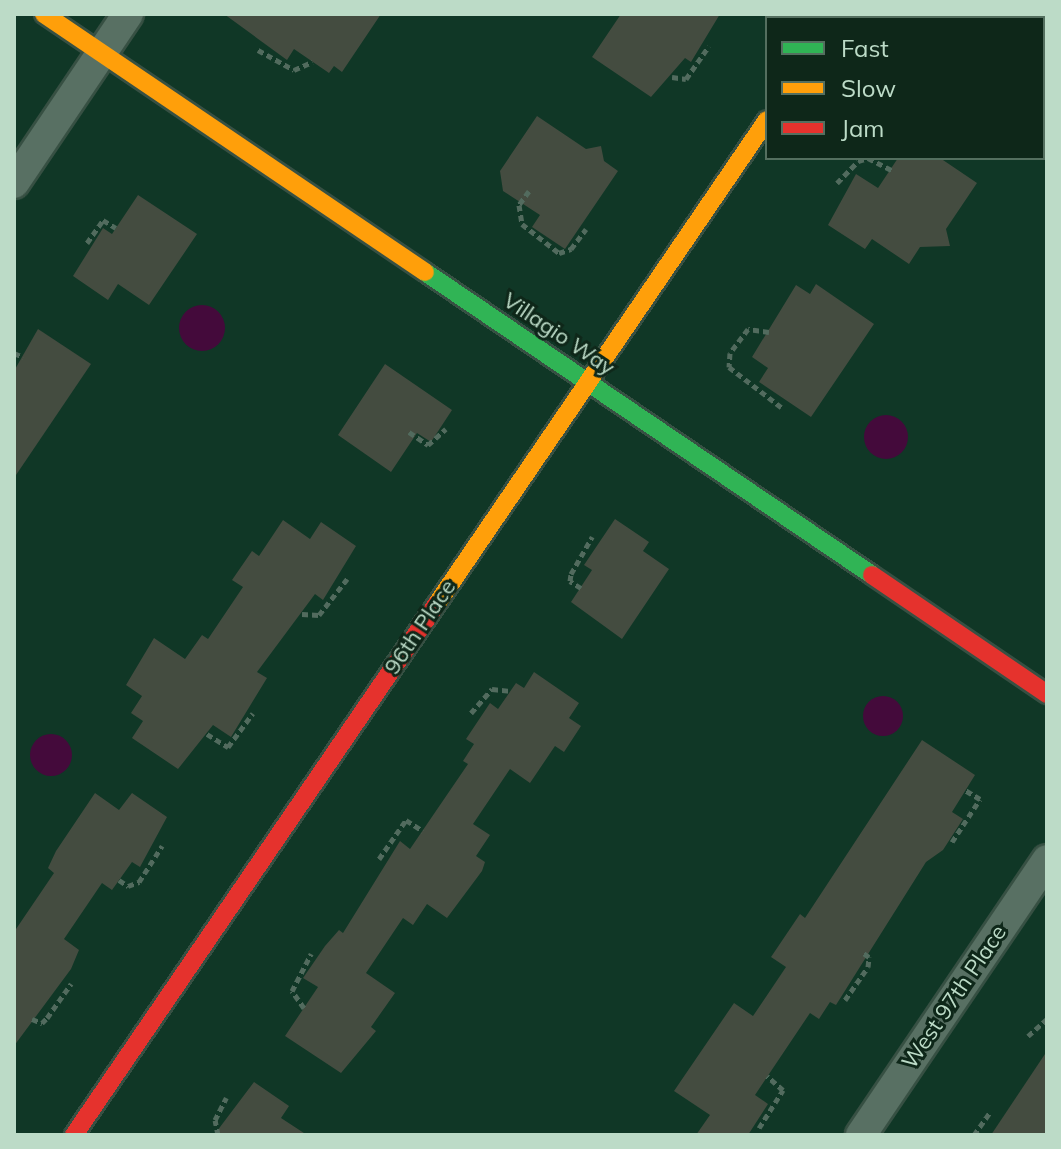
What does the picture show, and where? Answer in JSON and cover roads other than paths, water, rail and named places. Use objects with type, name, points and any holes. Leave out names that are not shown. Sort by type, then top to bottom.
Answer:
[{"type":"street","name":"Villagio Way","points":[[44,14],[1047,694]]},
{"type":"street","points":[[14,183],[128,14]]},
{"type":"street","name":"96th Place","points":[[74,1135],[765,123]]},
{"type":"street","name":"West 97th Place","points":[[861,1135],[1047,860]]}]
